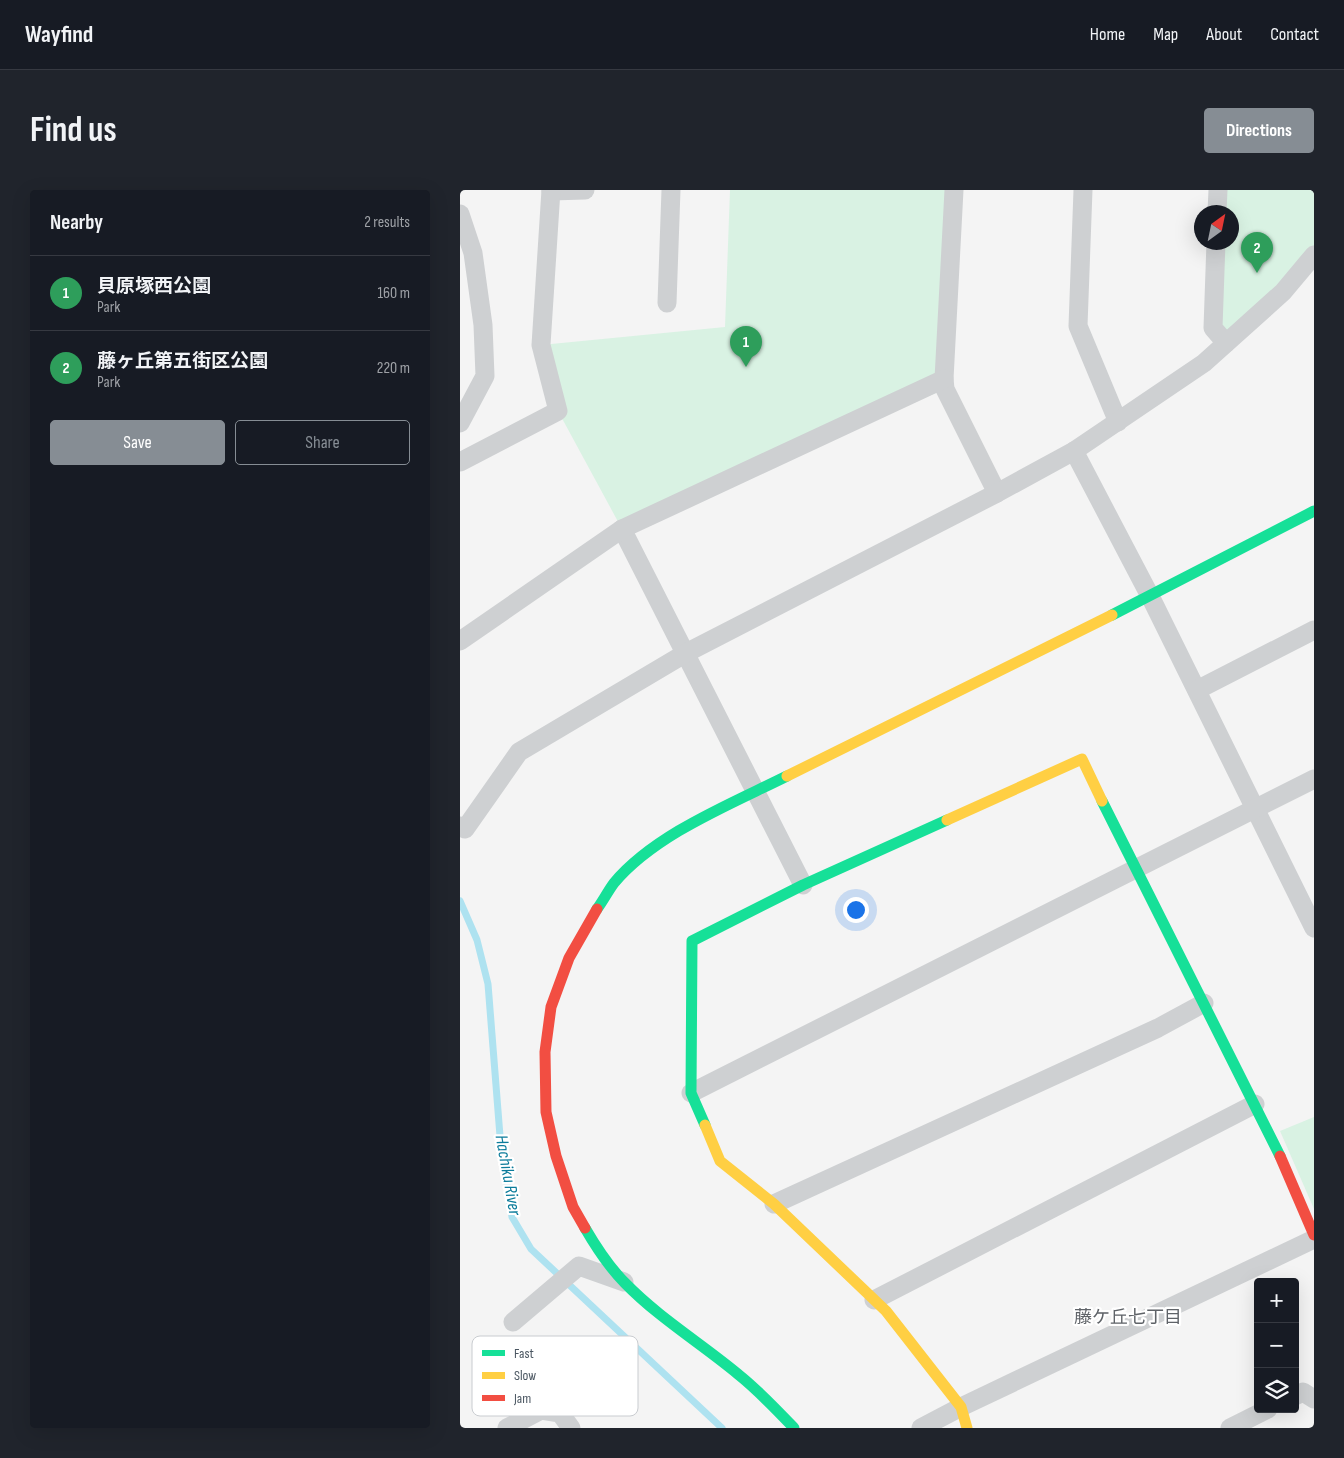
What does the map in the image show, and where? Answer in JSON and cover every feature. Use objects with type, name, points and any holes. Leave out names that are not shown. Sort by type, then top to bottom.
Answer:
[{"type":"street","points":[[460,462],[558,411],[541,345],[551,190],[585,190]]},
{"type":"street","points":[[667,303],[672,190]]},
{"type":"street","points":[[954,190],[945,389],[997,493]]},
{"type":"street","points":[[1083,190],[1078,326],[1118,422]]},
{"type":"street","points":[[1217,205],[1218,190]]},
{"type":"street","points":[[460,214],[472,253],[483,325],[485,376],[460,424]]},
{"type":"street","points":[[1216,250],[1213,328],[1226,343]]},
{"type":"street","points":[[460,826],[465,829],[520,752],[686,653],[997,493],[1074,451],[1118,422],[1204,363],[1283,292],[1314,256]]},
{"type":"street","points":[[460,641],[622,529],[944,379]]},
{"type":"street","points":[[1074,451],[1150,596],[1314,928]]},
{"type":"street","points":[[794,1428],[768,1399],[625,1283],[595,1246],[573,1207],[556,1156],[546,1112],[545,1052],[551,1007],[569,958],[588,923],[614,883],[648,851],[685,827],[1150,596],[1314,511]]},
{"type":"street","points":[[622,529],[803,885]]},
{"type":"street","points":[[1197,690],[1314,630]]},
{"type":"street","points":[[967,1428],[961,1407],[886,1312],[774,1204],[720,1160],[692,1093],[692,941],[803,885],[1082,759],[1135,870],[1280,1155],[1314,1235]]},
{"type":"street","points":[[692,1093],[1314,779]]},
{"type":"street","points":[[774,1204],[1158,1028],[1204,1003]]},
{"type":"street","points":[[874,1300],[1255,1104]]},
{"type":"street","points":[[921,1428],[961,1407],[1314,1239]]},
{"type":"street","points":[[513,1322],[579,1266],[625,1283]]},
{"type":"street","points":[[1299,1394],[1303,1392],[1314,1399]]},
{"type":"street","points":[[1230,1428],[1260,1413]]},
{"type":"street","points":[[507,1428],[530,1416]]},
{"type":"street","points":[[562,1416],[571,1428]]},
{"type":"green space","points":[[730,190],[955,190],[945,389],[622,529],[558,411],[541,345],[725,327]]},
{"type":"green space","points":[[1218,190],[1314,190],[1314,255],[1226,343],[1213,328],[1216,250],[1239,250],[1239,205],[1217,205]]},
{"type":"green space","points":[[1314,1117],[1314,1209],[1280,1131]]},
{"type":"waterway","name":"Hachiku River","points":[[460,901],[477,940],[488,984],[500,1136],[512,1217],[531,1249],[624,1336]]},
{"type":"waterway","name":"Hachiku River","points":[[638,1349],[722,1428]]},
{"type":"traffic: fast","points":[[1112,615],[1314,511]]},
{"type":"traffic: fast","points":[[597,909],[614,883],[631,865],[650,850],[718,809],[787,776]]},
{"type":"traffic: fast","points":[[1102,801],[1280,1156]]},
{"type":"traffic: fast","points":[[705,1125],[691,1093],[692,941],[803,885],[947,820]]},
{"type":"traffic: fast","points":[[585,1228],[608,1264],[638,1296],[746,1381],[794,1428]]},
{"type":"traffic: slow","points":[[787,776],[1112,615]]},
{"type":"traffic: slow","points":[[947,820],[1082,759],[1102,801]]},
{"type":"traffic: slow","points":[[705,1125],[720,1161],[774,1204],[886,1311],[961,1407],[967,1428]]},
{"type":"traffic: jam","points":[[585,1228],[573,1207],[556,1156],[546,1112],[545,1052],[551,1007],[569,958],[597,909]]},
{"type":"traffic: jam","points":[[1280,1156],[1314,1235]]},
{"type":"place","name":"藤ヶ丘第五街区公園","points":[[1257,273]]},
{"type":"place","name":"貝原塚西公園","points":[[746,367]]},
{"type":"district","name":"藤ケ丘七丁目","points":[[1128,1317]]}]
